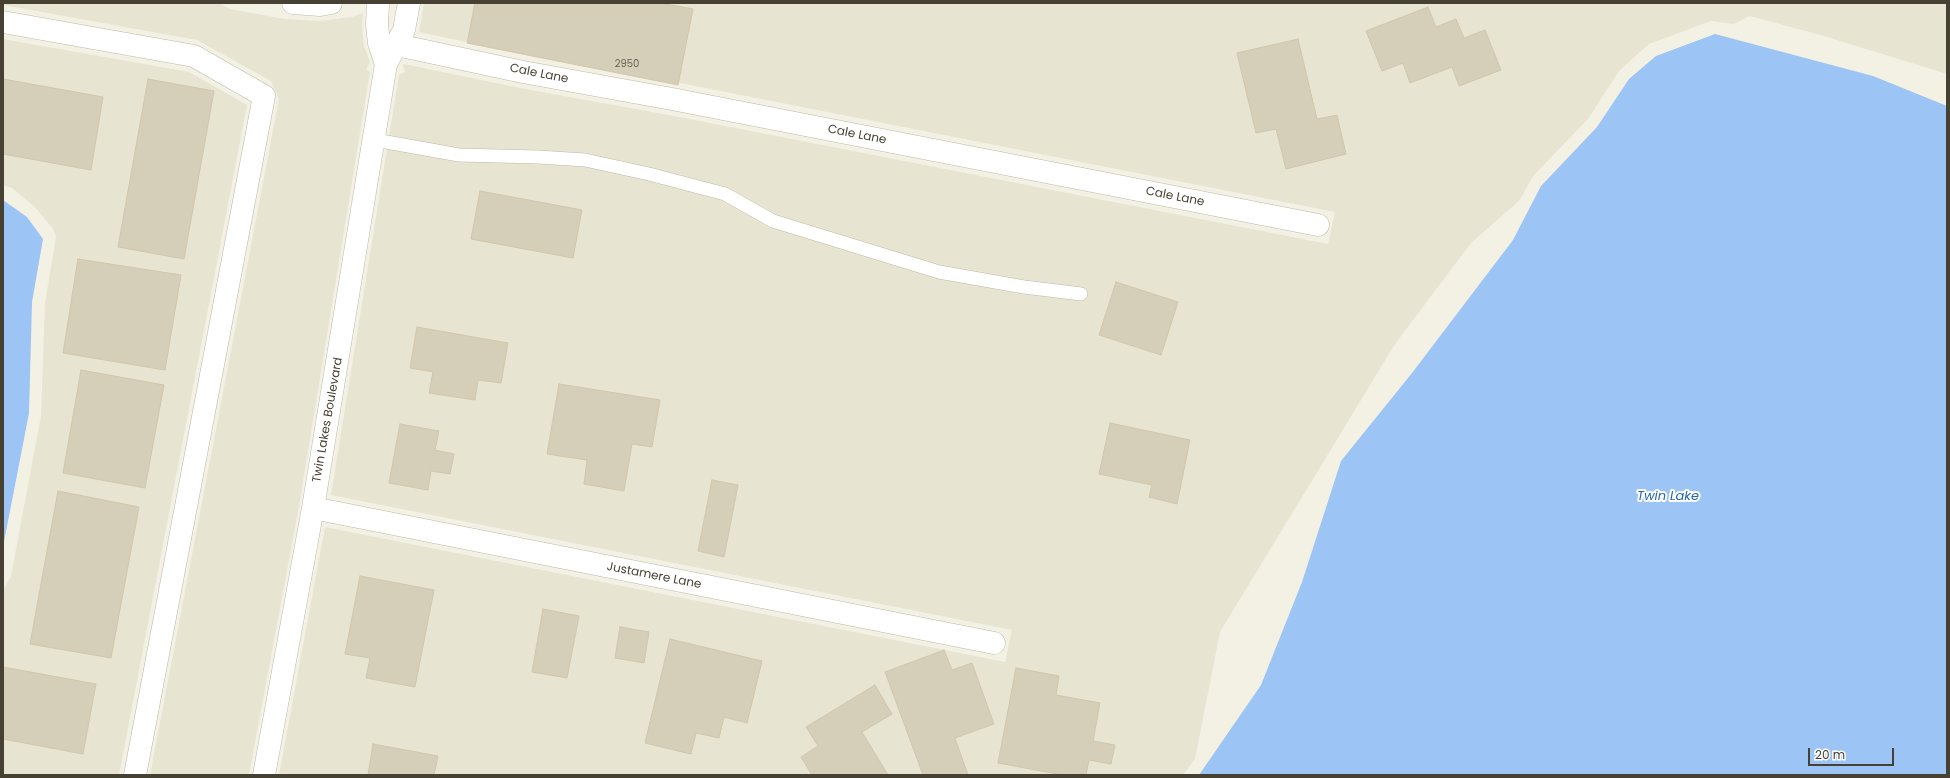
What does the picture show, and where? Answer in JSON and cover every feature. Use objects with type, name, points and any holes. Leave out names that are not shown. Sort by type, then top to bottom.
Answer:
[{"type":"street","points":[[293,3],[331,3]]},
{"type":"street","name":"Twin Lakes Boulevard","points":[[378,3],[378,37],[386,64]]},
{"type":"street","name":"Twin Lakes Boulevard","points":[[264,775],[313,508],[375,140],[386,64],[404,30],[409,3]]},
{"type":"street","points":[[3,22],[194,56],[264,96],[135,775]]},
{"type":"street","name":"Cale Lane","points":[[397,45],[523,72],[695,103],[1318,225]]},
{"type":"street","name":"Justamere Lane","points":[[313,508],[994,643]]},
{"type":"lane","points":[[375,140],[459,155],[585,160],[649,174],[725,194],[773,221],[939,272],[1024,287],[1081,294]]},
{"type":"shaded area","points":[[3,3],[219,3],[230,9],[285,19],[319,21],[352,17],[363,13],[362,28],[364,46],[370,62],[366,69],[370,72],[299,506],[249,775],[150,775],[279,99],[271,81],[197,40],[3,5]]},
{"type":"shaded area","points":[[424,3],[1947,3],[1947,74],[1824,36],[1750,16],[1734,24],[1711,21],[1649,44],[1619,71],[1588,119],[1533,176],[1520,200],[1471,243],[1395,344],[1220,632],[1195,759],[1183,775],[279,775],[325,527],[1005,662],[1012,630],[331,495],[399,75],[405,72],[404,64],[520,88],[669,115],[1328,244],[1335,212],[675,82],[527,55],[419,32]]},
{"type":"shaded area","points":[[3,39],[189,72],[247,105],[119,775],[3,775],[3,591],[11,576],[41,416],[45,303],[56,237],[53,229],[36,208],[12,188],[3,185]]},
{"type":"water","name":"Twin Lake","points":[[1715,34],[1873,76],[1947,106],[1947,775],[1199,775],[1261,685],[1302,582],[1341,461],[1412,373],[1513,240],[1541,186],[1597,127],[1629,79],[1656,56]]},
{"type":"water","points":[[3,200],[27,217],[43,239],[32,302],[29,413],[3,547]]},
{"type":"building","points":[[475,3],[660,3],[693,9],[678,85],[467,43]]},
{"type":"building","points":[[1428,7],[1436,27],[1456,19],[1464,38],[1485,30],[1501,70],[1459,86],[1452,67],[1410,83],[1403,63],[1382,71],[1366,31]]},
{"type":"building","points":[[1298,39],[1317,119],[1337,115],[1346,154],[1286,169],[1276,129],[1256,133],[1237,53]]},
{"type":"building","points":[[3,79],[103,97],[91,170],[3,154]]},
{"type":"building","points":[[148,79],[214,91],[184,259],[118,247]]},
{"type":"building","points":[[480,191],[582,210],[573,258],[471,239]]},
{"type":"building","points":[[78,259],[181,275],[165,370],[63,353]]},
{"type":"building","points":[[1116,282],[1178,302],[1161,355],[1099,335]]},
{"type":"building","points":[[417,327],[508,343],[501,383],[478,380],[475,400],[429,393],[433,372],[410,368]]},
{"type":"building","points":[[81,370],[164,385],[145,488],[63,473]]},
{"type":"building","points":[[559,384],[660,400],[652,447],[632,444],[624,491],[584,484],[587,460],[547,454]]},
{"type":"building","points":[[1110,423],[1190,440],[1177,504],[1149,497],[1152,485],[1099,474]]},
{"type":"building","points":[[400,424],[439,431],[435,450],[454,454],[450,474],[431,471],[428,490],[389,483]]},
{"type":"building","points":[[712,480],[738,485],[724,557],[698,551]]},
{"type":"building","points":[[58,491],[139,507],[111,658],[30,644]]},
{"type":"building","points":[[360,576],[434,590],[415,687],[366,678],[370,658],[345,654]]},
{"type":"building","points":[[543,609],[579,616],[567,678],[532,672]]},
{"type":"building","points":[[620,627],[649,632],[644,663],[615,658]]},
{"type":"building","points":[[670,639],[762,661],[747,723],[724,717],[719,738],[696,733],[691,754],[645,743]]},
{"type":"building","points":[[944,650],[952,670],[972,663],[994,724],[955,738],[968,775],[923,775],[885,672]]},
{"type":"building","points":[[3,667],[96,684],[83,754],[3,739]]},
{"type":"building","points":[[1016,668],[1059,676],[1056,695],[1100,703],[1093,741],[1115,745],[1111,764],[1089,760],[1086,775],[1063,775],[998,763]]},
{"type":"building","points":[[875,685],[892,714],[862,732],[888,775],[812,775],[801,757],[818,746],[806,727]]},
{"type":"building","points":[[373,744],[438,756],[434,775],[368,775]]}]
